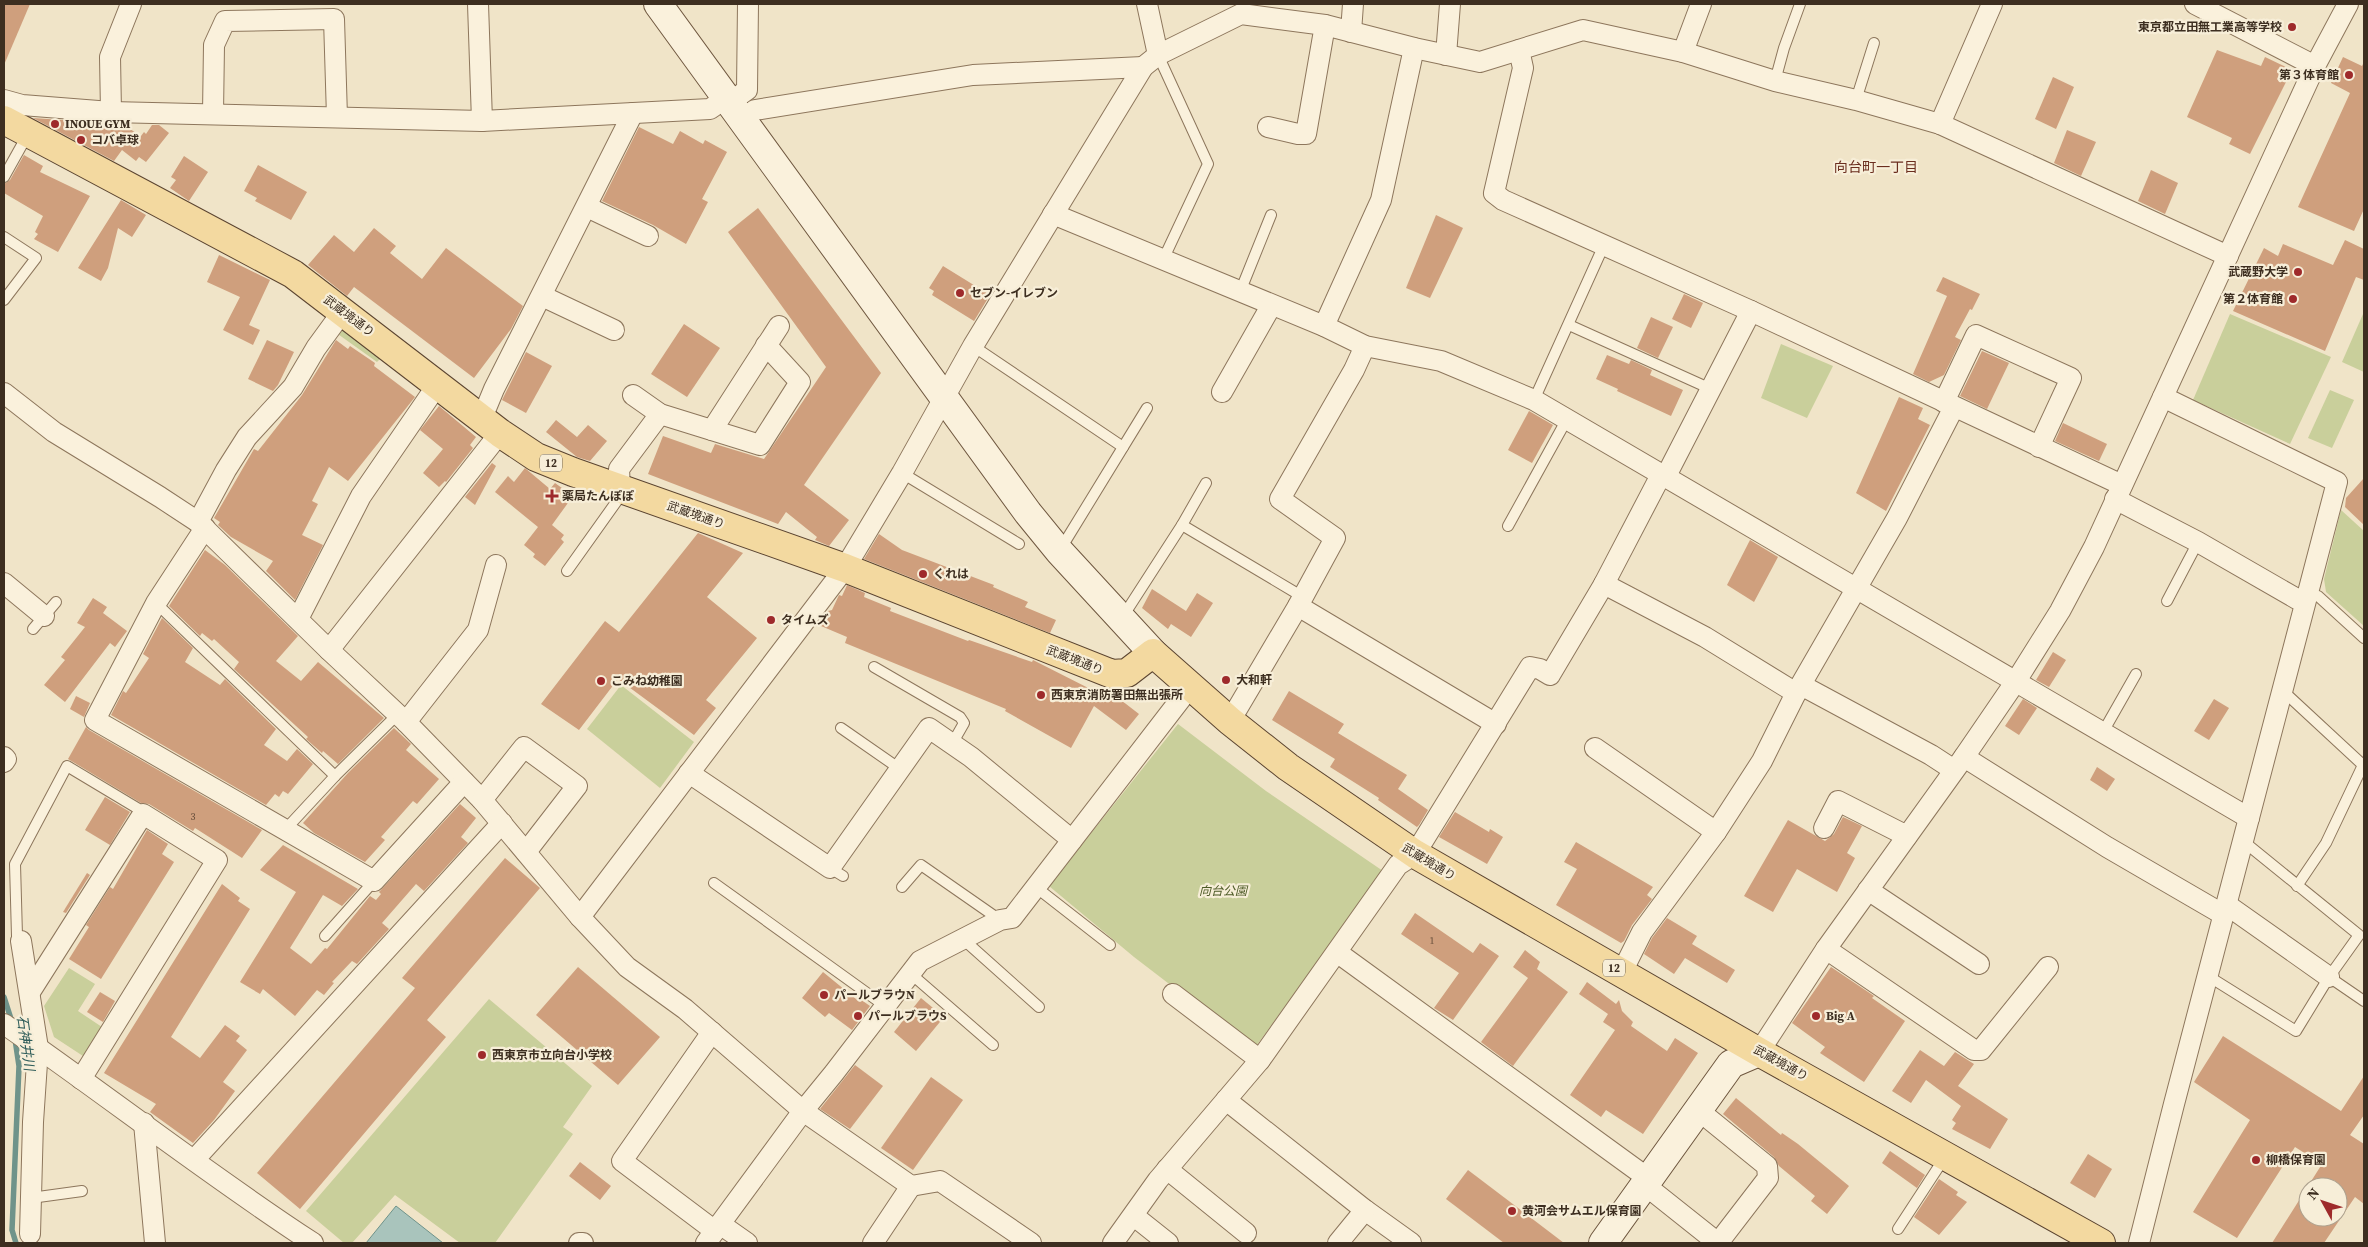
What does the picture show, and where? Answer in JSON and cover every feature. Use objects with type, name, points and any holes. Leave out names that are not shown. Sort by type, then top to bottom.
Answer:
[{"type":"main road","name":"武蔵境通り","points":[[4,120],[293,274],[491,425],[536,457],[622,490],[845,568],[1112,674],[1127,673],[1154,653],[1230,721],[1308,782],[1415,854],[1759,1052],[2101,1243]]},
{"type":"street","points":[[110,112],[110,57],[131,4]]},
{"type":"street","points":[[478,4],[482,121]]},
{"type":"street","points":[[658,4],[738,108],[944,398],[1059,551],[1121,620],[1154,653]]},
{"type":"street","points":[[738,108],[747,90],[748,4]]},
{"type":"street","points":[[580,917],[845,568],[902,473],[973,346],[1053,214],[1151,61],[1147,4]]},
{"type":"street","points":[[1351,32],[1353,4]]},
{"type":"street","points":[[1446,54],[1450,4]]},
{"type":"street","points":[[1683,52],[1701,4]]},
{"type":"street","points":[[1940,124],[1992,4]]},
{"type":"street","points":[[2195,4],[2316,66]]},
{"type":"street","points":[[1604,1243],[1731,1064],[1759,1052],[1826,949],[1959,764],[2016,681],[2060,611],[2094,547],[2316,66],[2348,4]]},
{"type":"street","points":[[4,100],[22,105],[110,112],[482,121],[738,108],[973,75],[1151,61],[1241,9],[1325,25],[1414,48],[1480,62],[1583,30],[1683,52],[1775,81],[1856,100],[1940,124],[2228,256]]},
{"type":"street","points":[[213,113],[214,45],[229,12],[334,11],[337,116]]},
{"type":"street","points":[[1268,127],[1306,134],[1325,25]]},
{"type":"street","points":[[1324,326],[1381,200],[1414,48]]},
{"type":"street","points":[[1519,50],[1523,68],[1494,193],[1502,200],[1751,311],[2040,447],[2297,599],[2306,597]]},
{"type":"street","points":[[329,650],[491,425],[494,389],[633,113]]},
{"type":"street","points":[[587,207],[648,236]]},
{"type":"street","points":[[1053,214],[1271,306],[1324,326],[1365,346],[1440,361],[1534,400],[1857,586],[2249,818]]},
{"type":"street","points":[[542,296],[614,330]]},
{"type":"street","points":[[1222,392],[1271,306]]},
{"type":"street","points":[[1114,1243],[1167,1169],[1260,1060],[1338,953],[1398,865],[1415,854],[1530,668],[1540,669],[1550,674],[1604,584],[1711,389],[1751,311]]},
{"type":"street","points":[[343,312],[316,348],[293,387],[268,417],[247,437],[226,470],[202,525],[156,603],[95,720],[284,831],[374,881],[464,782]]},
{"type":"street","points":[[712,430],[779,326]]},
{"type":"street","points":[[1622,972],[1642,932],[1716,832],[1762,761],[1799,689],[1897,518],[1949,404],[1976,335],[2070,378],[2040,447]]},
{"type":"street","points":[[633,395],[660,414],[760,445],[800,382],[766,345]]},
{"type":"street","points":[[1230,721],[1301,602],[1335,538],[1280,499],[1354,370],[1365,346]]},
{"type":"street","points":[[298,619],[361,496],[438,384]]},
{"type":"street","points":[[4,393],[54,432],[202,525],[482,800],[580,917],[627,967],[685,1009],[803,1110],[911,1186],[940,1181],[1031,1243]]},
{"type":"street","points":[[2139,1243],[2337,482],[2163,397]]},
{"type":"street","points":[[622,490],[619,469],[660,414]]},
{"type":"street","points":[[401,719],[478,630],[496,565]]},
{"type":"street","points":[[4,583],[44,615]]},
{"type":"street","points":[[1604,584],[1799,689],[1931,755],[1959,764],[2226,910],[2329,977]]},
{"type":"street","points":[[1301,602],[1496,724]]},
{"type":"street","points":[[714,1233],[803,1110],[920,961],[1000,920],[1012,918],[1190,687]]},
{"type":"street","points":[[690,773],[837,872],[900,769],[929,728],[952,744],[1072,840]]},
{"type":"street","points":[[482,800],[524,747],[577,786],[526,852]]},
{"type":"street","points":[[1595,748],[1716,832]]},
{"type":"street","points":[[4,757],[6,759],[4,762]]},
{"type":"street","points":[[1824,828],[1838,801],[1907,836]]},
{"type":"street","points":[[30,992],[143,814],[217,860],[81,1078]]},
{"type":"street","points":[[194,1160],[502,823]]},
{"type":"street","points":[[1868,890],[1979,964]]},
{"type":"street","points":[[21,941],[30,992],[35,1045],[31,1198],[32,1239]]},
{"type":"street","points":[[1826,949],[1974,1050],[1982,1050],[2048,967]]},
{"type":"street","points":[[1338,953],[1647,1182],[1718,1243],[1768,1178],[1767,1166],[1698,1110]]},
{"type":"street","points":[[1173,994],[1260,1060]]},
{"type":"street","points":[[4,1024],[254,1204],[313,1243]]},
{"type":"street","points":[[712,1032],[622,1161],[714,1233],[748,1243]]},
{"type":"street","points":[[1226,1100],[1365,1210],[1411,1243]]},
{"type":"street","points":[[144,1123],[155,1243]]},
{"type":"street","points":[[1167,1169],[1246,1233]]},
{"type":"street","points":[[873,1243],[911,1186]]},
{"type":"street","points":[[1338,1243],[1365,1210]]},
{"type":"street","points":[[1134,1216],[1168,1243]]},
{"type":"lane","points":[[1775,81],[1784,48],[1800,4]]},
{"type":"lane","points":[[1856,100],[1874,43]]},
{"type":"lane","points":[[1151,61],[1208,164],[1163,260]]},
{"type":"lane","points":[[4,177],[29,133]]},
{"type":"lane","points":[[1240,292],[1271,215]]},
{"type":"lane","points":[[4,238],[36,258],[4,300]]},
{"type":"lane","points":[[1534,400],[1570,326],[1604,245]]},
{"type":"lane","points":[[1570,326],[1711,389]]},
{"type":"lane","points":[[973,346],[1123,447]]},
{"type":"lane","points":[[1059,551],[1147,408]]},
{"type":"lane","points":[[1508,526],[1567,419]]},
{"type":"lane","points":[[902,473],[1019,544]]},
{"type":"lane","points":[[1121,620],[1182,525],[1206,483]]},
{"type":"lane","points":[[567,571],[622,490]]},
{"type":"lane","points":[[1182,525],[1301,602]]},
{"type":"lane","points":[[2167,601],[2198,542]]},
{"type":"lane","points":[[2306,597],[2318,596],[2364,638]]},
{"type":"lane","points":[[156,603],[335,776]]},
{"type":"lane","points":[[874,667],[960,717],[964,723],[963,728],[952,744]]},
{"type":"lane","points":[[2103,732],[2136,674]]},
{"type":"lane","points":[[2282,690],[2364,766],[2326,843],[2298,886]]},
{"type":"lane","points":[[284,831],[335,776],[401,719]]},
{"type":"lane","points":[[841,728],[900,769]]},
{"type":"lane","points":[[21,941],[17,936],[16,864],[67,766],[137,808],[143,814]]},
{"type":"lane","points":[[2208,976],[2296,1031],[2329,977],[2359,936],[2243,842]]},
{"type":"lane","points":[[902,887],[921,865],[1000,920]]},
{"type":"lane","points":[[325,936],[374,881]]},
{"type":"lane","points":[[714,883],[885,1006]]},
{"type":"lane","points":[[1037,888],[1110,945]]},
{"type":"lane","points":[[964,940],[1039,1007]]},
{"type":"lane","points":[[910,973],[994,1046]]},
{"type":"lane","points":[[2329,977],[2364,1001]]},
{"type":"lane","points":[[1898,1229],[1946,1156]]},
{"type":"lane","points":[[31,1198],[82,1190]]},
{"type":"green space","points":[[2230,314],[2331,357],[2290,444],[2193,400]]},
{"type":"green space","points":[[2364,314],[2364,372],[2342,362]]},
{"type":"green space","points":[[347,329],[383,356],[377,362],[335,332]]},
{"type":"green space","points":[[1781,344],[1833,366],[1807,418],[1761,398]]},
{"type":"green space","points":[[2330,390],[2354,400],[2332,448],[2308,438]]},
{"type":"green space","points":[[2341,510],[2364,531],[2364,626],[2326,592],[2324,579]]},
{"type":"green space","points":[[621,685],[694,742],[660,788],[587,729]]},
{"type":"green space","name":"向台公園","points":[[1178,724],[1266,791],[1383,871],[1254,1049],[1134,957],[1049,886]]},
{"type":"green space","points":[[69,968],[95,984],[78,1011],[102,1027],[83,1056],[54,1037],[44,1006]]},
{"type":"green space","points":[[489,999],[592,1086],[563,1127],[573,1134],[495,1243],[460,1243],[395,1195],[352,1243],[344,1243],[306,1211]]},
{"type":"water","points":[[396,1206],[443,1243],[366,1243]]},
{"type":"building","points":[[4,4],[30,4],[4,65]]},
{"type":"building","points":[[2217,50],[2261,66],[2265,57],[2292,70],[2250,154],[2229,144],[2232,138],[2187,117]]},
{"type":"building","points":[[2343,57],[2362,66],[2364,62],[2364,209],[2354,231],[2298,207],[2350,93],[2331,83]]},
{"type":"building","points":[[2053,77],[2074,87],[2056,129],[2035,119]]},
{"type":"building","points":[[33,118],[122,124],[141,136],[144,132],[146,134],[152,125],[159,125],[169,133],[146,162],[139,157],[136,161],[122,150],[114,161]]},
{"type":"building","points":[[639,127],[673,144],[680,131],[703,144],[705,140],[727,152],[702,199],[708,202],[686,244],[653,225],[602,201]]},
{"type":"building","points":[[2067,130],[2096,142],[2081,176],[2054,163]]},
{"type":"building","points":[[24,155],[43,166],[40,172],[90,196],[58,252],[34,239],[38,234],[35,232],[43,216],[4,193],[4,184],[10,180]]},
{"type":"building","points":[[184,156],[208,172],[189,201],[170,188],[176,180],[171,177]]},
{"type":"building","points":[[258,165],[307,192],[291,220],[255,201],[257,198],[244,191]]},
{"type":"building","points":[[2151,170],[2178,183],[2165,214],[2138,201]]},
{"type":"building","points":[[121,200],[146,215],[132,237],[118,228],[108,268],[101,281],[78,268]]},
{"type":"building","points":[[758,208],[881,373],[804,485],[849,520],[829,546],[815,540],[817,537],[786,512],[778,524],[648,474],[663,436],[711,453],[715,444],[764,459],[826,367],[728,232]]},
{"type":"building","points":[[1436,215],[1463,228],[1430,298],[1406,288]]},
{"type":"building","points":[[374,228],[396,246],[390,253],[422,279],[446,248],[523,306],[511,329],[474,378],[354,287],[347,296],[308,265],[334,235],[354,252]]},
{"type":"building","name":"第２体育館","points":[[2345,240],[2364,249],[2364,280],[2356,277],[2325,351],[2233,311],[2264,248],[2278,256],[2283,244],[2333,265]]},
{"type":"building","points":[[219,255],[270,280],[249,325],[260,330],[253,345],[223,330],[240,297],[207,282]]},
{"type":"building","name":"セブン-イレブン","points":[[943,266],[990,295],[974,321],[932,295],[934,291],[929,288]]},
{"type":"building","points":[[1943,277],[1980,294],[1955,337],[1961,340],[1944,375],[1929,382],[1913,374],[1947,296],[1936,291]]},
{"type":"building","points":[[1684,294],[1703,303],[1691,328],[1672,319]]},
{"type":"building","points":[[1651,317],[1673,327],[1658,358],[1637,348]]},
{"type":"building","points":[[684,324],[720,348],[687,397],[651,374]]},
{"type":"building","points":[[267,340],[294,352],[278,385],[273,391],[248,379]]},
{"type":"building","points":[[336,340],[348,349],[350,346],[375,363],[374,366],[415,397],[348,481],[329,467],[312,501],[318,504],[302,535],[323,545],[295,600],[266,571],[273,561],[231,537],[218,525],[220,522],[214,518],[254,449],[258,451],[302,395]]},
{"type":"building","points":[[1982,351],[2009,363],[1987,409],[1960,396]]},
{"type":"building","points":[[526,352],[552,366],[526,413],[502,400]]},
{"type":"building","points":[[1607,355],[1629,364],[1631,360],[1652,370],[1650,375],[1683,390],[1671,416],[1596,379]]},
{"type":"building","points":[[1899,397],[1923,408],[1918,419],[1930,425],[1886,511],[1856,493]]},
{"type":"building","points":[[439,406],[476,437],[470,445],[473,448],[446,482],[439,487],[423,473],[443,449],[420,430]]},
{"type":"building","points":[[1529,411],[1553,425],[1532,463],[1508,450]]},
{"type":"building","points":[[556,420],[577,437],[588,425],[607,441],[590,461],[577,457],[546,432]]},
{"type":"building","points":[[2063,423],[2107,444],[2099,461],[2055,441]]},
{"type":"building","points":[[492,463],[496,466],[475,505],[465,497]]},
{"type":"building","points":[[525,468],[550,489],[555,483],[573,496],[552,525],[564,535],[561,539],[564,542],[545,566],[533,557],[535,554],[524,545],[538,527],[495,492],[508,476],[514,482]]},
{"type":"building","points":[[2364,478],[2364,525],[2345,507],[2346,498]]},
{"type":"building","points":[[698,533],[743,553],[707,597],[757,638],[706,700],[716,708],[694,735],[618,679],[579,730],[541,704],[605,621],[619,632]]},
{"type":"building","points":[[879,534],[902,550],[994,585],[993,587],[1028,602],[1025,607],[1056,620],[1050,633],[864,559]]},
{"type":"building","points":[[1750,540],[1778,557],[1754,602],[1727,585]]},
{"type":"building","points":[[205,550],[225,565],[298,636],[276,661],[301,681],[318,662],[384,718],[338,764],[306,739],[308,737],[234,669],[239,662],[214,639],[212,641],[202,633],[200,636],[169,606]]},
{"type":"building","points":[[847,585],[865,593],[864,597],[891,608],[890,611],[968,641],[1032,662],[1033,660],[1114,701],[1117,697],[1139,714],[1126,730],[1094,706],[1071,748],[1005,711],[1006,709],[845,643],[847,637],[821,626],[828,611],[832,610],[839,595],[842,596]]},
{"type":"building","points":[[1152,589],[1186,611],[1197,593],[1213,603],[1191,637],[1171,624],[1168,629],[1142,608]]},
{"type":"building","points":[[93,598],[107,607],[103,613],[127,631],[115,647],[110,643],[65,702],[44,685],[65,660],[61,657],[85,627],[77,623]]},
{"type":"building","points":[[162,618],[193,648],[185,662],[220,685],[225,679],[276,729],[264,745],[287,761],[297,749],[313,764],[288,794],[283,791],[279,797],[275,794],[266,805],[111,715],[123,691],[126,693],[149,658],[143,654]]},
{"type":"building","points":[[2053,652],[2066,660],[2049,687],[2036,680]]},
{"type":"building","points":[[1289,691],[1344,724],[1338,733],[1407,775],[1398,789],[1428,810],[1417,827],[1378,800],[1379,798],[1330,767],[1335,759],[1272,720]]},
{"type":"building","points":[[76,696],[90,703],[84,717],[70,709]]},
{"type":"building","points":[[2023,699],[2037,708],[2019,735],[2005,726]]},
{"type":"building","points":[[2214,699],[2229,708],[2209,740],[2194,731]]},
{"type":"building","points":[[86,727],[262,830],[242,858],[195,828],[193,831],[149,804],[141,803],[68,759]]},
{"type":"building","points":[[394,728],[411,744],[406,750],[439,779],[417,804],[413,801],[381,837],[385,840],[365,862],[314,833],[303,823],[348,773]]},
{"type":"building","points":[[2097,767],[2115,779],[2107,791],[2090,780]]},
{"type":"building","points":[[105,797],[130,812],[110,845],[85,830]]},
{"type":"building","points":[[460,804],[476,818],[461,837],[468,843],[424,891],[416,884],[382,923],[389,929],[357,964],[352,961],[332,982],[334,983],[324,995],[317,990],[295,1016],[263,989],[260,994],[240,982],[296,892],[260,870],[283,845],[358,889],[342,906],[323,895],[290,948],[311,964],[325,948],[327,949],[370,896],[376,900],[381,894],[379,892]]},
{"type":"building","points":[[1455,812],[1489,832],[1490,829],[1503,837],[1487,864],[1439,837]]},
{"type":"building","points":[[1843,817],[1862,826],[1847,853],[1855,858],[1837,892],[1797,869],[1773,912],[1744,896],[1788,820],[1825,841],[1834,834]]},
{"type":"building","points":[[147,830],[168,844],[162,854],[174,862],[101,979],[69,959],[89,927],[86,925],[110,887],[113,889]]},
{"type":"building","points":[[1576,842],[1653,887],[1647,895],[1652,899],[1621,943],[1556,905],[1577,869],[1564,862]]},
{"type":"building","points":[[505,858],[540,888],[427,1020],[446,1037],[300,1209],[257,1173],[415,988],[402,978]]},
{"type":"building","points":[[87,873],[90,875],[66,913],[63,912]]},
{"type":"building","points":[[222,884],[240,898],[238,901],[250,909],[171,1037],[200,1058],[225,1025],[240,1036],[236,1041],[247,1050],[223,1082],[235,1091],[214,1120],[193,1143],[150,1112],[156,1104],[104,1073]]},
{"type":"building","points":[[1415,913],[1473,953],[1480,943],[1499,956],[1453,1020],[1434,1008],[1459,973],[1401,934]]},
{"type":"building","points":[[1667,918],[1697,936],[1692,944],[1735,970],[1727,983],[1685,958],[1674,974],[1644,954],[1652,938]]},
{"type":"building","points":[[1525,950],[1540,962],[1537,969],[1568,992],[1513,1066],[1481,1042],[1528,978],[1513,967]]},
{"type":"building","points":[[578,967],[660,1037],[618,1085],[536,1015]]},
{"type":"building","points":[[1831,967],[1874,996],[1872,998],[1905,1021],[1864,1082],[1820,1053],[1825,1047],[1792,1023]]},
{"type":"building","points":[[823,972],[856,999],[857,997],[870,1006],[852,1030],[829,1013],[825,1017],[802,998]]},
{"type":"building","points":[[1587,982],[1616,1004],[1619,1000],[1622,1011],[1633,1022],[1631,1026],[1667,1051],[1675,1038],[1698,1053],[1643,1134],[1606,1110],[1601,1117],[1570,1095],[1615,1030],[1603,1022],[1608,1014],[1579,994]]},
{"type":"building","points":[[100,992],[115,1001],[103,1022],[87,1012]]},
{"type":"building","points":[[921,998],[944,1017],[916,1051],[894,1032]]},
{"type":"building","points":[[2223,1036],[2341,1111],[2364,1076],[2364,1115],[2350,1135],[2364,1144],[2364,1204],[2355,1197],[2348,1207],[2348,1177],[2314,1177],[2322,1164],[2295,1147],[2237,1238],[2193,1212],[2250,1120],[2194,1082]]},
{"type":"building","points":[[1920,1050],[1944,1066],[1955,1052],[1974,1064],[1958,1086],[2008,1119],[1990,1149],[1952,1129],[1956,1123],[1952,1120],[1961,1106],[1926,1080],[1911,1103],[1892,1091]]},
{"type":"building","points":[[855,1065],[883,1086],[850,1129],[820,1109]]},
{"type":"building","points":[[931,1077],[963,1100],[913,1170],[881,1148]]},
{"type":"building","points":[[1736,1098],[1781,1135],[1782,1133],[1798,1144],[1849,1186],[1827,1214],[1811,1201],[1815,1196],[1779,1166],[1774,1157],[1723,1114]]},
{"type":"building","points":[[1890,1151],[1925,1175],[1917,1188],[1882,1163]]},
{"type":"building","points":[[2088,1154],[2112,1169],[2095,1198],[2070,1183]]},
{"type":"building","points":[[580,1162],[611,1186],[600,1200],[569,1176]]},
{"type":"building","points":[[1468,1170],[1564,1243],[1504,1243],[1446,1199]]},
{"type":"building","points":[[1939,1179],[1958,1192],[1956,1195],[1967,1202],[1939,1235],[1914,1217]]},
{"type":"building","points":[[2298,1202],[2298,1227],[2335,1227],[2324,1243],[2272,1243]]},
{"type":"waterway","name":"石神井川","points":[[4,997],[12,1022]]},
{"type":"waterway","name":"石神井川","points":[[15,1039],[19,1066],[12,1230],[16,1243]]},
{"type":"place","name":"東京都立田無工業高等学校","points":[[2292,27]]},
{"type":"place","name":"第３体育館","points":[[2349,75]]},
{"type":"place","name":"INOUE GYM","points":[[55,124]]},
{"type":"place","name":"コバ卓球","points":[[81,140]]},
{"type":"place","name":"武蔵野大学","points":[[2298,272]]},
{"type":"place","name":"セブン-イレブン","points":[[960,293]]},
{"type":"place","name":"第２体育館","points":[[2293,299]]},
{"type":"place","name":"薬局たんぽぽ","points":[[552,496]]},
{"type":"place","name":"くれは","points":[[923,574]]},
{"type":"place","name":"タイムズ","points":[[771,620]]},
{"type":"place","name":"大和軒","points":[[1226,680]]},
{"type":"place","name":"こみね幼稚園","points":[[601,681]]},
{"type":"place","name":"西東京消防署田無出張所","points":[[1041,695]]},
{"type":"place","name":"パールブラウN","points":[[824,995]]},
{"type":"place","name":"パールブラウS","points":[[858,1016]]},
{"type":"place","name":"Big A","points":[[1816,1016]]},
{"type":"place","name":"西東京市立向台小学校","points":[[482,1055]]},
{"type":"place","name":"柳橋保育園","points":[[2256,1160]]},
{"type":"place","name":"黄河会サムエル保育園","points":[[1512,1211]]},
{"type":"district","name":"向台町一丁目","points":[[1876,167]]}]
